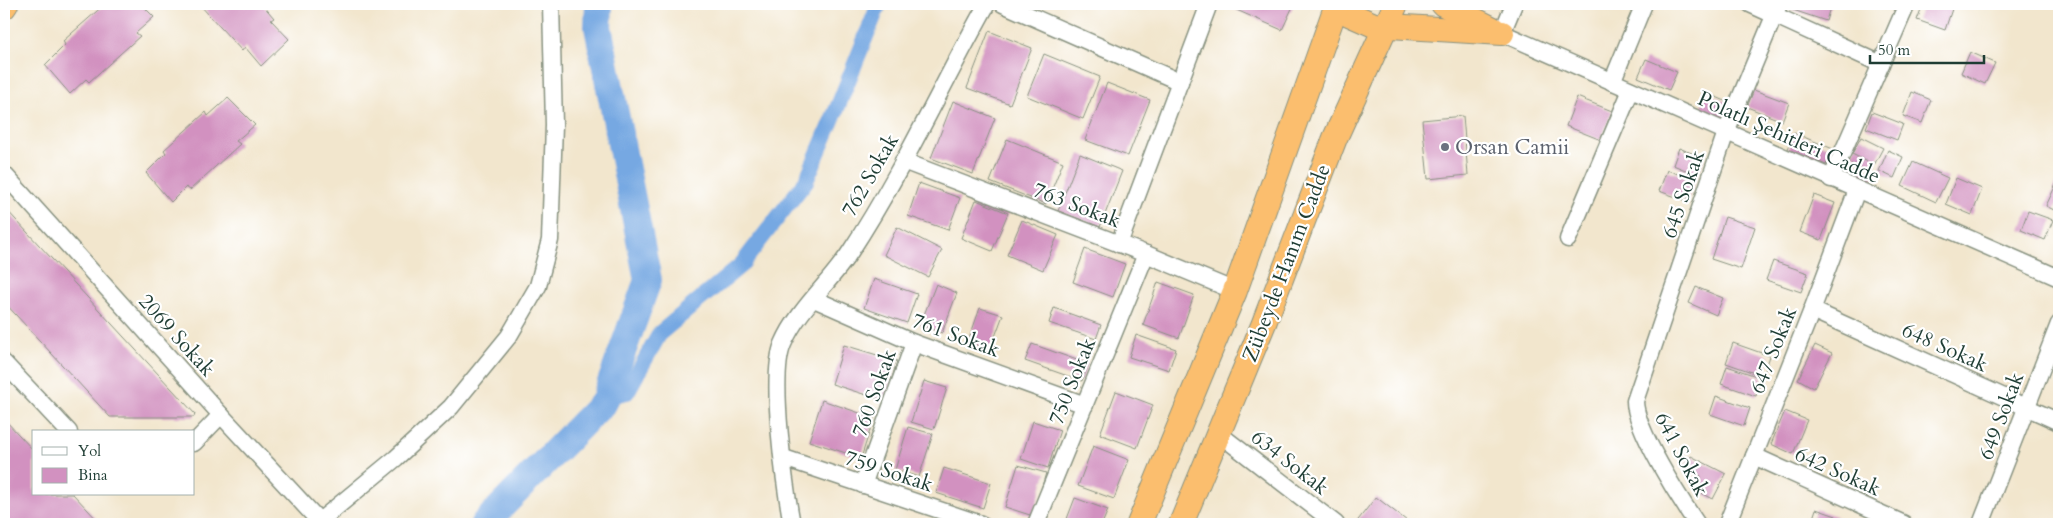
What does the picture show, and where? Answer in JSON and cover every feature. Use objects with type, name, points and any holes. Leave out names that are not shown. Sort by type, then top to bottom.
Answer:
[{"type":"highway","points":[[1336,4],[1359,19],[1387,26],[1502,33]]},
{"type":"highway","name":"Zübeyde Hanım Cadde","points":[[1139,524],[1235,291],[1336,4]]},
{"type":"highway","name":"Zübeyde Hanım Cadde","points":[[1181,524],[1336,138],[1396,4]]},
{"type":"highway","points":[[1442,4],[1502,33]]},
{"type":"street","points":[[318,523],[396,458],[451,406],[509,336],[538,286],[550,240],[554,125],[551,4]]},
{"type":"street","name":"762 Sokak","points":[[792,524],[778,401],[779,359],[782,344],[799,317],[849,253],[903,161],[986,4]]},
{"type":"street","points":[[1003,4],[1180,82]]},
{"type":"street","points":[[1119,244],[1208,4]]},
{"type":"street","points":[[1502,33],[1514,4]]},
{"type":"street","points":[[1612,82],[1644,4]]},
{"type":"street","points":[[1750,4],[1777,9],[1881,64]]},
{"type":"street","points":[[1832,179],[1907,4]]},
{"type":"street","name":"645 Sokak","points":[[1635,401],[1726,132],[1777,9]]},
{"type":"street","name":"Polatlı Şehitleri Cadde","points":[[1502,33],[2059,278]]},
{"type":"street","points":[[1568,239],[1631,90]]},
{"type":"street","name":"763 Sokak","points":[[903,161],[1146,254],[1235,291]]},
{"type":"street","name":"2069 Sokak","points":[[4,174],[318,523]]},
{"type":"street","name":"647 Sokak","points":[[1726,524],[1812,310],[1857,190]]},
{"type":"street","name":"750 Sokak","points":[[1036,524],[1146,254]]},
{"type":"street","name":"761 Sokak","points":[[814,300],[914,343],[1085,405]]},
{"type":"street","name":"648 Sokak","points":[[1812,310],[2059,422]]},
{"type":"street","name":"649 Sokak","points":[[1982,524],[2059,324]]},
{"type":"street","name":"760 Sokak","points":[[863,485],[914,343]]},
{"type":"street","points":[[4,363],[67,430]]},
{"type":"street","name":"641 Sokak","points":[[1635,401],[1639,422],[1676,493],[1697,524]]},
{"type":"street","points":[[195,442],[221,415]]},
{"type":"street","name":"634 Sokak","points":[[1218,433],[1336,524]]},
{"type":"street","name":"642 Sokak","points":[[1754,456],[1904,524]]},
{"type":"street","name":"759 Sokak","points":[[784,458],[981,524]]},
{"type":"building","points":[[105,4],[108,8],[112,4],[141,4],[154,17],[136,33],[140,36],[89,82],[86,79],[70,94],[45,65],[65,45],[63,41]]},
{"type":"building","points":[[199,4],[262,4],[274,18],[271,20],[289,39],[261,66],[245,47],[242,51]]},
{"type":"building","points":[[1234,4],[1294,4],[1282,30],[1232,8]]},
{"type":"building","points":[[1791,4],[1831,4],[1826,21],[1790,9]]},
{"type":"building","points":[[1923,4],[1938,4],[1952,9],[1945,30],[1917,20]]},
{"type":"building","points":[[989,31],[1032,48],[1010,104],[967,88]]},
{"type":"building","points":[[1970,52],[1995,63],[1985,84],[1961,73]]},
{"type":"building","points":[[1044,54],[1100,77],[1083,119],[1027,96]]},
{"type":"building","points":[[1646,59],[1677,72],[1669,90],[1638,77]]},
{"type":"building","points":[[1107,83],[1150,100],[1128,156],[1085,140]]},
{"type":"building","points":[[1754,90],[1789,103],[1782,121],[1747,107]]},
{"type":"building","points":[[1912,92],[1931,100],[1922,123],[1903,116]]},
{"type":"building","points":[[1707,93],[1732,104],[1724,121],[1699,111]]},
{"type":"building","points":[[1577,97],[1612,111],[1601,140],[1566,126]]},
{"type":"building","points":[[228,98],[255,125],[236,141],[240,144],[190,190],[186,187],[171,202],[146,173],[166,153],[164,150],[206,112],[208,116]]},
{"type":"building","points":[[953,101],[995,118],[973,174],[931,158]]},
{"type":"building","points":[[1872,112],[1903,124],[1897,140],[1866,128]]},
{"type":"building","name":"Orsan Camii","points":[[1463,116],[1468,175],[1428,179],[1422,120]]},
{"type":"building","points":[[1794,133],[1833,149],[1826,165],[1788,149]]},
{"type":"building","points":[[1861,137],[1883,148],[1874,165],[1852,154]]},
{"type":"building","points":[[1007,139],[1063,162],[1046,204],[990,182]]},
{"type":"building","points":[[1679,148],[1704,158],[1698,175],[1673,165]]},
{"type":"building","points":[[1888,150],[1903,157],[1894,178],[1879,171]]},
{"type":"building","points":[[1080,154],[1122,171],[1100,227],[1058,211]]},
{"type":"building","points":[[1847,162],[1874,174],[1870,185],[1842,173]]},
{"type":"building","points":[[1913,162],[1948,178],[1936,202],[1902,186]]},
{"type":"building","points":[[1667,170],[1695,180],[1687,201],[1659,191]]},
{"type":"building","points":[[1956,178],[1982,189],[1972,215],[1946,204]]},
{"type":"building","points":[[2059,178],[2059,199],[2054,210],[2046,206]]},
{"type":"building","points":[[919,183],[960,198],[948,230],[908,216]]},
{"type":"building","points":[[1814,195],[1835,203],[1821,240],[1800,232]]},
{"type":"building","points":[[976,200],[1008,213],[992,251],[961,238]]},
{"type":"building","points":[[4,207],[195,414],[194,417],[110,417],[4,302]]},
{"type":"building","points":[[2028,211],[2053,220],[2045,240],[2021,230]]},
{"type":"building","points":[[1725,217],[1755,227],[1741,269],[1711,259]]},
{"type":"building","points":[[1022,220],[1058,235],[1043,270],[1007,255]]},
{"type":"building","points":[[897,227],[942,250],[928,277],[884,255]]},
{"type":"building","points":[[1085,249],[1125,264],[1113,297],[1073,282]]},
{"type":"building","points":[[1773,261],[1808,273],[1801,292],[1766,280]]},
{"type":"building","points":[[874,279],[917,294],[907,323],[864,308]]},
{"type":"building","points":[[1158,282],[1194,295],[1179,338],[1143,325]]},
{"type":"building","points":[[936,284],[957,293],[942,333],[920,325]]},
{"type":"building","points":[[1696,287],[1723,298],[1716,315],[1689,303]]},
{"type":"building","points":[[980,308],[1003,315],[990,350],[968,342]]},
{"type":"building","points":[[1054,308],[1101,325],[1096,339],[1049,323]]},
{"type":"building","points":[[1136,335],[1176,349],[1169,370],[1129,357]]},
{"type":"building","points":[[1733,343],[1770,356],[1763,376],[1726,363]]},
{"type":"building","points":[[1032,344],[1088,364],[1082,381],[1025,361]]},
{"type":"building","points":[[844,345],[897,361],[885,401],[832,384]]},
{"type":"building","points":[[1815,345],[1832,353],[1814,388],[1798,379]]},
{"type":"building","points":[[1727,366],[1762,378],[1756,396],[1721,384]]},
{"type":"building","points":[[924,381],[947,388],[934,429],[911,422]]},
{"type":"building","points":[[1116,391],[1153,405],[1137,448],[1100,434]]},
{"type":"building","points":[[1716,396],[1750,408],[1744,426],[1710,414]]},
{"type":"building","points":[[822,400],[874,418],[861,458],[809,441]]},
{"type":"building","points":[[1785,411],[1807,420],[1793,454],[1771,444]]},
{"type":"building","points":[[4,419],[32,449],[32,496],[75,496],[101,524],[4,524]]},
{"type":"building","points":[[1033,421],[1060,430],[1048,468],[1021,459]]},
{"type":"building","points":[[908,427],[933,434],[919,477],[895,470]]},
{"type":"building","points":[[1093,446],[1129,460],[1114,499],[1078,486]]},
{"type":"building","points":[[1691,456],[1726,474],[1713,499],[1694,489],[1701,476],[1685,467]]},
{"type":"building","points":[[1018,465],[1046,473],[1033,516],[1005,507]]},
{"type":"building","points":[[944,468],[991,483],[983,508],[936,493]]},
{"type":"building","points":[[1376,497],[1411,524],[1355,524]]},
{"type":"building","points":[[1075,498],[1108,510],[1102,524],[1065,524]]},
{"type":"building","points":[[1816,509],[1836,516],[1833,524],[1811,524]]},
{"type":"waterway","points":[[484,524],[604,402],[648,280],[598,27],[599,4]]},
{"type":"waterway","points":[[605,397],[627,392],[660,333],[741,265],[806,181],[879,4]]},
{"type":"place","name":"Orsan Camii","points":[[1445,147]]}]
